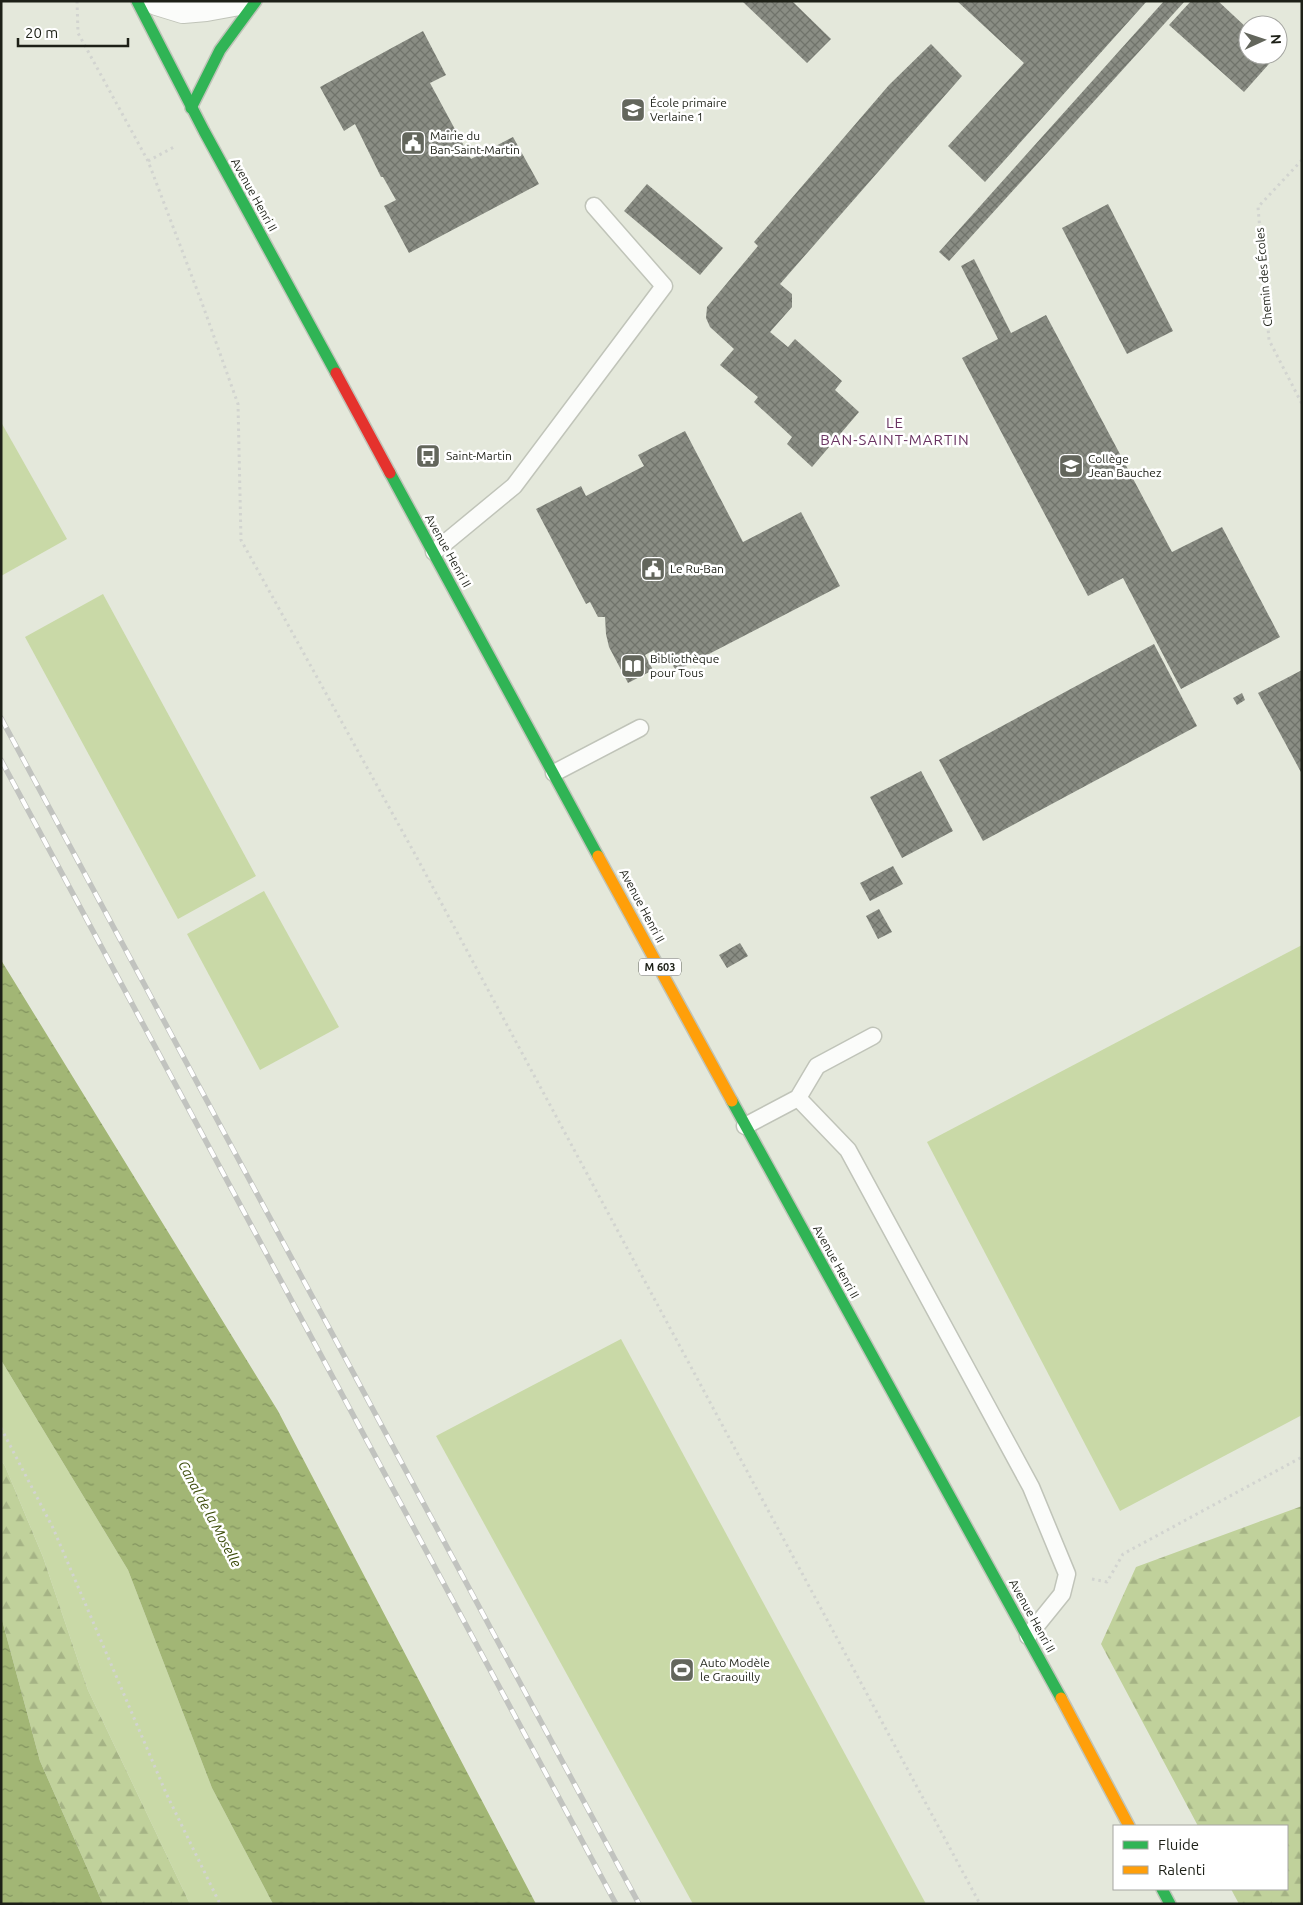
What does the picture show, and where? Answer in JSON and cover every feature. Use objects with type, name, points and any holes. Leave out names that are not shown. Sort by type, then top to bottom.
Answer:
[{"type":"main road","name":"Avenue Henri II","points":[[137,1],[191,108],[746,1126],[1028,1636],[1128,1825]]},
{"type":"main road","points":[[191,108],[220,50],[256,1]]},
{"type":"main road","points":[[1163,1890],[1170,1904]]},
{"type":"street","points":[[157,1],[183,8],[206,7],[238,1]]},
{"type":"lane","points":[[434,552],[514,486],[664,286],[594,206]]},
{"type":"lane","points":[[554,773],[640,728]]},
{"type":"lane","points":[[746,1126],[770,1111],[798,1098],[817,1066],[873,1036]]},
{"type":"lane","points":[[798,1098],[848,1150],[1031,1487],[1067,1574],[1062,1594],[1028,1636]]},
{"type":"path","points":[[77,1],[78,33],[148,161],[238,404],[241,540],[411,848],[980,1904]]},
{"type":"path","name":"Chemin des Écoles","points":[[1302,160],[1258,207],[1269,340],[1302,404]]},
{"type":"path","points":[[1,1428],[53,1528],[166,1793],[220,1904]]},
{"type":"path","points":[[1067,1574],[1107,1582],[1124,1554],[1302,1457]]},
{"type":"shaded area","points":[[1,422],[67,539],[1,576]]},
{"type":"shaded area","points":[[103,594],[256,876],[178,919],[25,637]]},
{"type":"shaded area","points":[[264,891],[339,1027],[260,1070],[187,934]]},
{"type":"shaded area","points":[[1302,945],[1302,1415],[1120,1511],[927,1142]]},
{"type":"shaded area","name":"Auto Modèle le Graouilly","points":[[621,1339],[926,1904],[693,1904],[436,1436]]},
{"type":"shaded area","points":[[1,1360],[128,1570],[212,1788],[273,1904],[190,1904],[88,1690],[43,1557],[1,1460]]},
{"type":"green space","points":[[1,1460],[43,1557],[88,1690],[190,1904],[103,1904],[40,1761],[1,1616]]},
{"type":"green space","points":[[1302,1506],[1302,1904],[1239,1904],[1232,1890],[1288,1890],[1288,1825],[1197,1825],[1101,1644],[1136,1567]]},
{"type":"water","name":"Canal de la Moselle","points":[[1,960],[278,1411],[536,1904],[273,1904],[212,1788],[128,1570],[1,1360]]},
{"type":"water","points":[[1,1616],[40,1761],[103,1904],[1,1904]]},
{"type":"building","points":[[742,1],[792,1],[831,39],[807,63]]},
{"type":"building","points":[[957,1],[1147,1],[985,182],[948,146],[1024,63]]},
{"type":"building","points":[[1164,1],[1185,1],[949,261],[939,252]]},
{"type":"building","points":[[1191,1],[1218,1],[1238,20],[1238,65],[1268,65],[1244,92],[1169,25]]},
{"type":"building","name":"Mairie du Ban-Saint-Martin","points":[[423,31],[446,75],[430,83],[471,159],[513,137],[539,184],[409,253],[384,206],[396,200],[383,177],[381,177],[355,124],[344,131],[320,87]]},
{"type":"building","points":[[931,44],[962,76],[780,284],[792,294],[792,307],[770,332],[788,347],[795,339],[842,381],[835,390],[859,412],[812,467],[787,444],[792,437],[754,402],[758,397],[720,365],[734,349],[710,327],[706,318],[707,307],[758,246],[754,242],[889,85]]},
{"type":"building","points":[[647,184],[723,248],[700,275],[624,211]]},
{"type":"building","points":[[1108,204],[1173,331],[1127,354],[1062,228]]},
{"type":"building","points":[[974,259],[1011,333],[1046,315],[1172,552],[1222,527],[1280,637],[1181,689],[1123,578],[1088,596],[962,358],[998,339],[961,266]]},
{"type":"building","points":[[685,431],[743,542],[801,512],[840,586],[676,671],[670,660],[661,664],[654,650],[645,655],[653,670],[628,683],[609,647],[605,617],[598,617],[590,602],[586,604],[536,509],[581,486],[586,496],[644,466],[638,455]]},
{"type":"building","points":[[1154,644],[1197,726],[983,841],[939,760]]},
{"type":"building","points":[[1302,670],[1302,774],[1258,693]]},
{"type":"building","points":[[1242,693],[1245,700],[1237,705],[1233,698]]},
{"type":"building","points":[[921,771],[953,831],[902,858],[870,797]]},
{"type":"building","points":[[893,866],[903,884],[870,901],[860,883]]},
{"type":"building","points":[[879,909],[892,932],[878,939],[866,916]]},
{"type":"building","points":[[740,943],[748,956],[727,968],[719,955]]},
{"type":"railway","points":[[1,718],[639,1904]]},
{"type":"railway","points":[[1,760],[616,1904]]},
{"type":"traffic: fast","points":[[137,1],[204,131],[336,373]]},
{"type":"traffic: fast","points":[[191,108],[220,50],[256,1]]},
{"type":"traffic: fast","points":[[390,473],[598,856]]},
{"type":"traffic: fast","points":[[732,1101],[1061,1698]]},
{"type":"traffic: fast","points":[[1163,1890],[1170,1904]]},
{"type":"traffic: slow","points":[[598,856],[732,1101]]},
{"type":"traffic: slow","points":[[1061,1698],[1128,1825]]},
{"type":"traffic: jam","points":[[336,373],[390,473]]},
{"type":"place","name":"École primaire Verlaine 1","points":[[633,110]]},
{"type":"place","name":"Mairie du Ban-Saint-Martin","points":[[413,143]]},
{"type":"place","name":"Saint-Martin","points":[[428,456]]},
{"type":"place","name":"Collège Jean Bauchez","points":[[1071,466]]},
{"type":"place","name":"Le Ru-Ban","points":[[653,569]]},
{"type":"place","name":"Bibliothèque pour Tous","points":[[633,666]]},
{"type":"place","name":"Auto Modèle le Graouilly","points":[[682,1670]]},
{"type":"district","name":"LE BAN-SAINT-MARTIN","points":[[895,432]]}]
